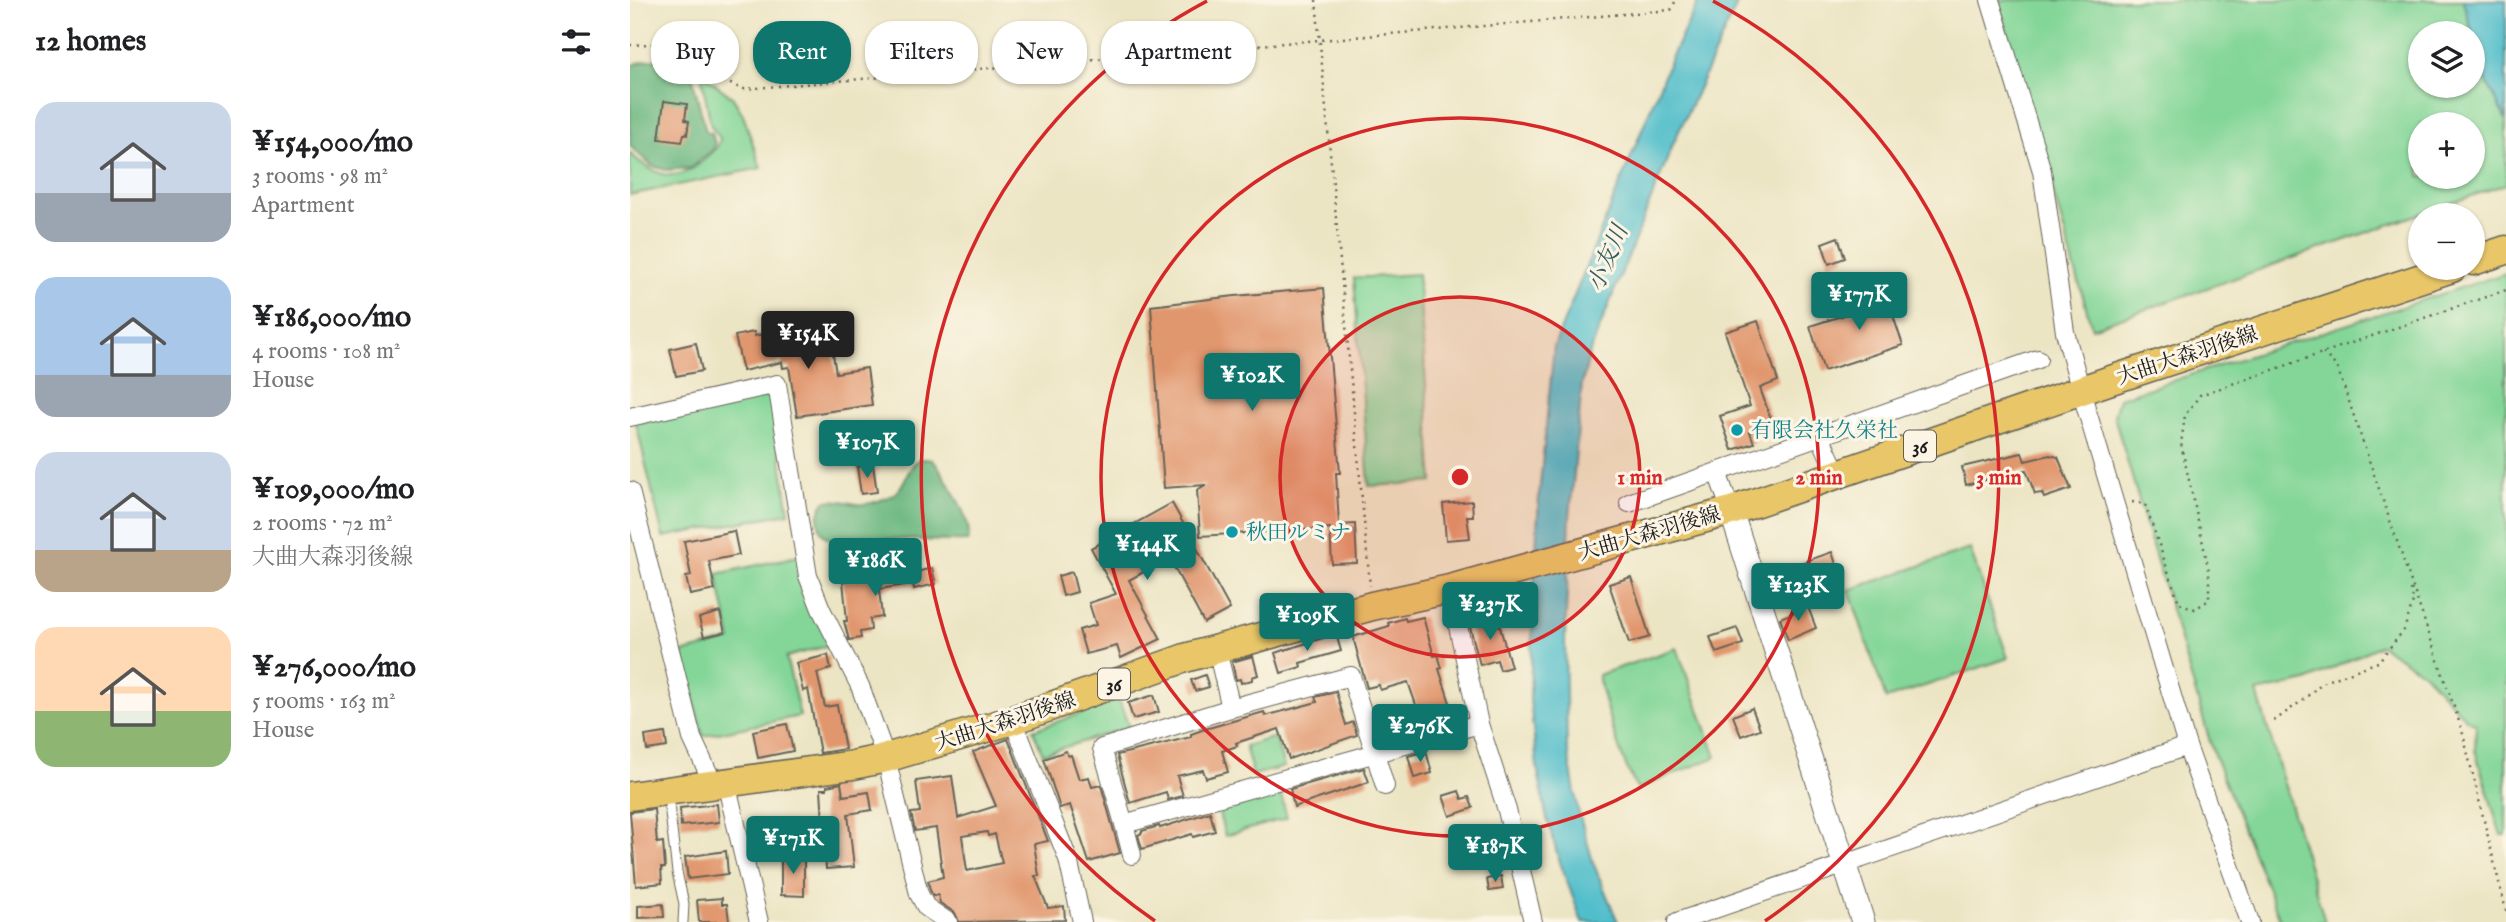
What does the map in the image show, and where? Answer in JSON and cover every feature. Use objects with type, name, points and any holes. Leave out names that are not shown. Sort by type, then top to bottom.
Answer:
[{"type":"main road","points":[[2485,257],[2506,250]]},
{"type":"main road","name":"大曲大森羽後線","points":[[630,796],[886,758],[1013,720],[1185,658],[1372,607],[1450,589],[1731,511],[2108,381],[2415,280]]},
{"type":"street","points":[[1990,0],[2042,171],[2065,332],[2081,391],[2187,746],[2250,922]]},
{"type":"street","points":[[1629,503],[2038,359]]},
{"type":"street","points":[[630,417],[777,384],[808,576],[821,609],[860,686],[886,758],[919,894],[926,907],[948,922]]},
{"type":"street","points":[[1820,436],[1837,474]]},
{"type":"street","points":[[1717,472],[1863,922]]},
{"type":"street","points":[[631,502],[692,738],[719,783],[759,922]]},
{"type":"street","points":[[1450,589],[1479,724],[1507,810],[1533,922]]},
{"type":"street","points":[[1217,650],[1231,708]]},
{"type":"street","points":[[1132,855],[1102,748],[1231,708],[1351,676],[1385,786]]},
{"type":"street","points":[[1013,720],[1068,859],[1082,922]]},
{"type":"street","points":[[1124,824],[1479,724]]},
{"type":"street","points":[[1677,922],[2187,746]]},
{"type":"lane","points":[[667,790],[677,872],[684,904],[683,922]]},
{"type":"path","points":[[1316,0],[1372,607]]},
{"type":"path","points":[[630,45],[688,42],[697,45],[721,80],[744,89],[1671,10],[1676,0]]},
{"type":"path","points":[[2115,499],[2145,504],[2179,603],[2195,609],[2209,600],[2209,571],[2181,444],[2185,415],[2200,395],[2506,290]]},
{"type":"path","points":[[2323,353],[2337,367],[2462,730],[2506,911]]},
{"type":"path","points":[[2274,722],[2322,683],[2378,662],[2404,630],[2413,602],[2410,580]]},
{"type":"green space","points":[[1998,0],[2463,0],[2469,21],[2408,21],[2408,98],[2485,98],[2485,77],[2506,120],[2506,184],[2451,203],[2408,203],[2408,218],[2092,328]]},
{"type":"green space","points":[[651,60],[651,84],[694,84],[706,132],[712,133],[715,144],[713,150],[690,168],[666,170],[652,166],[630,146],[630,66]]},
{"type":"green space","points":[[703,84],[715,84],[733,98],[743,115],[761,168],[630,195],[630,153],[657,172],[676,175],[685,172],[695,167],[717,147],[720,138],[711,126]]},
{"type":"green space","points":[[2506,273],[2506,835],[2501,835],[2475,750],[2476,724],[2466,719],[2424,673],[2380,645],[2307,681],[2257,692],[2325,922],[2281,922],[2213,752],[2114,416],[2119,398]]},
{"type":"green space","points":[[1418,274],[1433,482],[1369,486],[1354,278]]},
{"type":"green space","points":[[771,395],[789,513],[663,537],[636,423]]},
{"type":"green space","points":[[919,459],[931,459],[938,466],[964,513],[969,533],[968,541],[869,539],[839,542],[828,538],[820,530],[818,518],[825,501],[861,504],[886,498],[902,486],[911,467]]},
{"type":"green space","points":[[1970,549],[2008,658],[1886,699],[1849,590]]},
{"type":"green space","points":[[798,556],[831,645],[786,657],[800,716],[703,736],[682,653],[731,640],[717,574]]},
{"type":"green space","points":[[1677,648],[1716,757],[1637,789],[1614,733],[1598,675]]},
{"type":"green space","points":[[1119,700],[1129,727],[1043,754],[1033,730]]},
{"type":"green space","points":[[1275,737],[1284,767],[1253,775],[1245,746]]},
{"type":"green space","points":[[1279,788],[1287,818],[1225,836],[1217,806]]},
{"type":"water","name":"小友川","points":[[1699,0],[1739,0],[1674,142],[1590,352],[1582,384],[1570,517],[1565,639],[1567,746],[1578,810],[1594,865],[1618,922],[1582,922],[1546,815],[1537,766],[1530,700],[1539,495],[1554,346],[1671,58]]},
{"type":"water","points":[[2463,0],[2506,0],[2506,120],[2485,77],[2485,21],[2469,21]]},
{"type":"building","points":[[664,101],[687,104],[685,120],[689,121],[687,135],[684,134],[682,142],[659,139]]},
{"type":"building","points":[[1838,237],[1845,258],[1829,264],[1822,243]]},
{"type":"building","points":[[1892,286],[1899,308],[1891,310],[1903,345],[1824,371],[1810,326],[1870,307],[1866,295]]},
{"type":"building","points":[[1324,288],[1340,473],[1336,473],[1339,525],[1355,524],[1357,563],[1332,564],[1330,528],[1200,536],[1197,490],[1206,485],[1164,488],[1151,306]]},
{"type":"building","points":[[1758,321],[1778,381],[1760,388],[1773,425],[1750,432],[1754,443],[1732,450],[1720,416],[1750,406],[1725,332]]},
{"type":"building","points":[[813,331],[814,337],[830,335],[836,373],[867,368],[872,405],[797,416],[789,367],[783,368],[782,362],[743,371],[735,336],[754,332],[755,336],[763,334],[764,338]]},
{"type":"building","points":[[696,343],[702,371],[676,376],[670,349]]},
{"type":"building","points":[[2022,453],[2025,461],[2050,455],[2058,457],[2071,489],[2044,498],[2042,493],[2035,494],[2026,470],[1966,485],[1962,467]]},
{"type":"building","points":[[873,465],[877,492],[861,494],[857,467]]},
{"type":"building","points":[[1472,501],[1473,516],[1467,516],[1470,538],[1446,540],[1443,504]]},
{"type":"building","points":[[1172,503],[1230,609],[1204,623],[1169,558],[1129,580],[1161,639],[1121,658],[1117,646],[1086,654],[1079,630],[1096,625],[1089,603],[1116,594],[1091,548]]},
{"type":"building","points":[[734,531],[739,555],[709,561],[715,590],[690,595],[686,577],[691,576],[684,541]]},
{"type":"building","points":[[1832,552],[1842,582],[1805,595],[1795,565]]},
{"type":"building","points":[[932,568],[936,584],[914,589],[913,584],[879,589],[882,617],[870,619],[871,630],[860,632],[861,638],[849,640],[844,621],[847,621],[843,581],[892,575],[893,578]]},
{"type":"building","points":[[1072,572],[1077,592],[1063,596],[1058,576]]},
{"type":"building","points":[[1631,577],[1650,637],[1629,643],[1609,584]]},
{"type":"building","points":[[1808,607],[1816,628],[1788,640],[1780,618]]},
{"type":"building","points":[[720,612],[725,632],[704,637],[699,618]]},
{"type":"building","points":[[1497,616],[1511,667],[1500,670],[1497,660],[1480,665],[1469,623]]},
{"type":"building","points":[[1423,617],[1434,656],[1438,655],[1442,668],[1439,669],[1453,712],[1422,722],[1408,682],[1380,690],[1379,685],[1367,688],[1353,637],[1405,618],[1406,621]]},
{"type":"building","points":[[1737,628],[1743,644],[1716,653],[1710,637]]},
{"type":"building","points":[[1336,634],[1341,651],[1300,663],[1301,667],[1281,673],[1275,653]]},
{"type":"building","points":[[828,655],[831,669],[817,673],[825,707],[837,705],[845,749],[820,753],[808,689],[803,691],[796,663]]},
{"type":"building","points":[[1253,656],[1258,675],[1241,683],[1240,679],[1236,680],[1232,662]]},
{"type":"building","points":[[1205,675],[1209,687],[1195,691],[1191,680]]},
{"type":"building","points":[[1336,692],[1346,725],[1353,722],[1357,735],[1289,759],[1279,729],[1236,743],[1237,746],[1222,751],[1228,772],[1206,778],[1203,770],[1177,776],[1183,796],[1168,800],[1166,792],[1130,803],[1117,755],[1191,737],[1191,734],[1205,729],[1264,712],[1265,716],[1317,702],[1315,697]]},
{"type":"building","points":[[1154,695],[1159,712],[1133,719],[1128,703]]},
{"type":"building","points":[[1752,708],[1760,729],[1741,736],[1733,716]]},
{"type":"building","points":[[787,724],[793,751],[758,758],[753,731]]},
{"type":"building","points":[[665,733],[667,747],[647,750],[645,736]]},
{"type":"building","points":[[1008,739],[1048,841],[1034,844],[1039,876],[1035,876],[1048,908],[1064,906],[1065,920],[959,922],[955,913],[940,903],[938,895],[933,896],[928,881],[943,877],[936,828],[915,831],[911,813],[920,812],[916,781],[952,776],[958,818],[996,806],[973,752]],"holes":[[[987,832],[988,836],[995,834],[1002,863],[967,871],[962,836]]]},
{"type":"building","points":[[1066,751],[1068,756],[1071,755],[1079,779],[1089,777],[1092,787],[1101,785],[1120,853],[1089,862],[1070,805],[1060,808],[1044,759]]},
{"type":"building","points":[[1426,751],[1432,773],[1414,778],[1408,756]]},
{"type":"building","points":[[1364,768],[1369,782],[1294,807],[1290,789]]},
{"type":"building","points":[[841,783],[843,796],[869,792],[872,810],[848,814],[854,867],[826,869],[821,789]]},
{"type":"building","points":[[1459,791],[1462,799],[1469,797],[1473,808],[1450,816],[1443,796]]},
{"type":"building","points":[[717,804],[719,822],[681,826],[680,808]]},
{"type":"building","points":[[654,809],[657,843],[663,842],[665,868],[661,868],[662,883],[636,886],[630,812]]},
{"type":"building","points":[[1210,812],[1215,831],[1193,837],[1192,834],[1142,849],[1138,835],[1142,831]]},
{"type":"building","points":[[763,821],[787,821],[787,839],[763,839]]},
{"type":"building","points":[[726,851],[728,874],[688,879],[685,857]]},
{"type":"building","points":[[781,857],[804,857],[804,896],[781,895]]},
{"type":"building","points":[[1501,876],[1503,889],[1489,891],[1487,879]]},
{"type":"building","points":[[722,898],[722,904],[727,904],[729,922],[699,922],[697,900]]},
{"type":"building","points":[[663,904],[664,917],[638,918],[638,906]]},
{"type":"place","name":"有限会社久栄社","points":[[1737,430]]},
{"type":"place","name":"秋田ルミナ","points":[[1232,532]]}]
